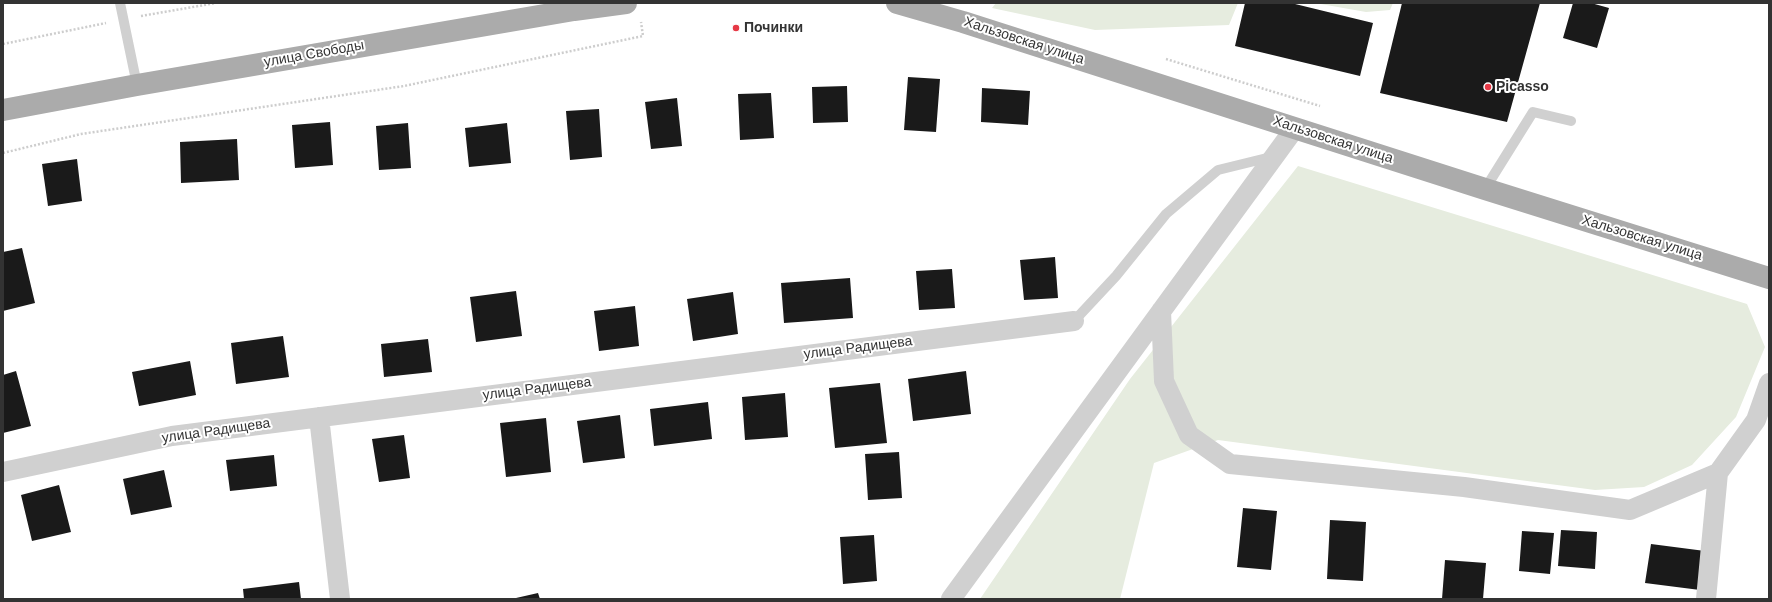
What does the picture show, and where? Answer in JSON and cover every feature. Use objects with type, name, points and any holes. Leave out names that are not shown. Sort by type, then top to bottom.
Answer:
[{"type":"main road","name":"Хальзовская улица","points":[[897,3],[964,22],[1485,189],[1769,278]]},
{"type":"main road","name":"улица Свободы","points":[[3,110],[137,85],[551,14],[633,10]]},
{"type":"street","points":[[951,599],[1295,128]]},
{"type":"street","points":[[1161,311],[1164,381],[1189,435],[1230,464],[1464,487],[1630,510],[1718,473]]},
{"type":"street","name":"улица Радищева","points":[[3,472],[172,436],[1074,321]]},
{"type":"street","points":[[1706,599],[1718,473],[1756,420],[1769,383]]},
{"type":"street","points":[[319,417],[340,599]]},
{"type":"lane","points":[[120,3],[137,85]]},
{"type":"lane","points":[[1485,189],[1533,112],[1571,122]]},
{"type":"lane","points":[[1074,321],[1116,276],[1166,214],[1218,170],[1273,157]]},
{"type":"path","points":[[3,153],[81,134],[404,86],[643,36],[633,10]]},
{"type":"shaded area","points":[[996,3],[1238,3],[1229,25],[1095,30],[992,8]]},
{"type":"shaded area","points":[[1315,3],[1393,3],[1390,10],[1366,12]]},
{"type":"shaded area","points":[[1298,166],[1747,304],[1765,347],[1736,417],[1692,465],[1644,487],[1595,490],[1218,440],[1154,463],[1120,599],[980,599],[1130,379]]},
{"type":"building","points":[[1245,3],[1291,3],[1373,23],[1360,76],[1235,46]]},
{"type":"building","points":[[1402,3],[1540,3],[1507,122],[1380,93]]},
{"type":"building","points":[[1573,3],[1591,3],[1609,8],[1597,48],[1563,38]]},
{"type":"building","points":[[908,77],[940,79],[936,132],[904,130]]},
{"type":"building","points":[[847,86],[848,122],[813,123],[812,87]]},
{"type":"building","points":[[982,88],[1030,91],[1028,125],[981,122]]},
{"type":"building","points":[[771,93],[774,138],[740,140],[738,94]]},
{"type":"building","points":[[677,98],[682,146],[651,149],[645,102]]},
{"type":"building","points":[[599,109],[602,157],[570,160],[566,111]]},
{"type":"building","points":[[330,122],[333,165],[295,168],[292,125]]},
{"type":"building","points":[[408,123],[411,168],[379,170],[376,126]]},
{"type":"building","points":[[507,123],[511,163],[469,167],[465,128]]},
{"type":"building","points":[[237,139],[239,180],[181,183],[180,142]]},
{"type":"building","points":[[77,159],[82,201],[48,206],[42,164]]},
{"type":"building","points":[[22,248],[35,303],[3,311],[3,252]]},
{"type":"building","points":[[1055,257],[1058,298],[1024,300],[1020,260]]},
{"type":"building","points":[[952,269],[955,308],[919,310],[916,271]]},
{"type":"building","points":[[850,278],[853,318],[784,323],[781,283]]},
{"type":"building","points":[[516,291],[522,336],[476,342],[470,297]]},
{"type":"building","points":[[733,292],[738,334],[693,341],[687,299]]},
{"type":"building","points":[[635,306],[639,346],[599,351],[594,311]]},
{"type":"building","points":[[283,336],[289,377],[236,384],[231,343]]},
{"type":"building","points":[[428,339],[432,372],[384,377],[381,344]]},
{"type":"building","points":[[190,361],[196,395],[139,406],[132,372]]},
{"type":"building","points":[[16,371],[31,426],[3,433],[3,375]]},
{"type":"building","points":[[966,371],[971,414],[913,421],[908,379]]},
{"type":"building","points":[[880,383],[887,443],[835,448],[829,388]]},
{"type":"building","points":[[785,393],[788,437],[745,440],[742,397]]},
{"type":"building","points":[[708,402],[712,439],[654,446],[650,409]]},
{"type":"building","points":[[620,415],[625,458],[583,463],[577,421]]},
{"type":"building","points":[[546,418],[551,472],[506,477],[500,423]]},
{"type":"building","points":[[404,435],[410,478],[379,482],[372,439]]},
{"type":"building","points":[[899,452],[902,498],[868,500],[865,454]]},
{"type":"building","points":[[274,455],[277,486],[230,491],[226,460]]},
{"type":"building","points":[[164,470],[172,507],[131,515],[123,479]]},
{"type":"building","points":[[59,485],[71,532],[32,541],[21,495]]},
{"type":"building","points":[[1243,508],[1277,511],[1271,570],[1237,567]]},
{"type":"building","points":[[1330,520],[1366,522],[1363,581],[1327,579]]},
{"type":"building","points":[[1561,530],[1597,532],[1595,569],[1558,566]]},
{"type":"building","points":[[1522,531],[1554,533],[1550,574],[1519,571]]},
{"type":"building","points":[[874,535],[877,581],[843,584],[840,537]]},
{"type":"building","points":[[1651,544],[1705,551],[1700,590],[1645,583]]},
{"type":"building","points":[[1445,560],[1486,563],[1483,599],[1442,599]]},
{"type":"building","points":[[299,582],[301,599],[244,599],[243,589]]},
{"type":"building","points":[[538,593],[540,599],[516,599],[516,598]]},
{"type":"place","name":"Починки","points":[[736,28]]},
{"type":"place","name":"Picasso","points":[[1488,87]]}]
